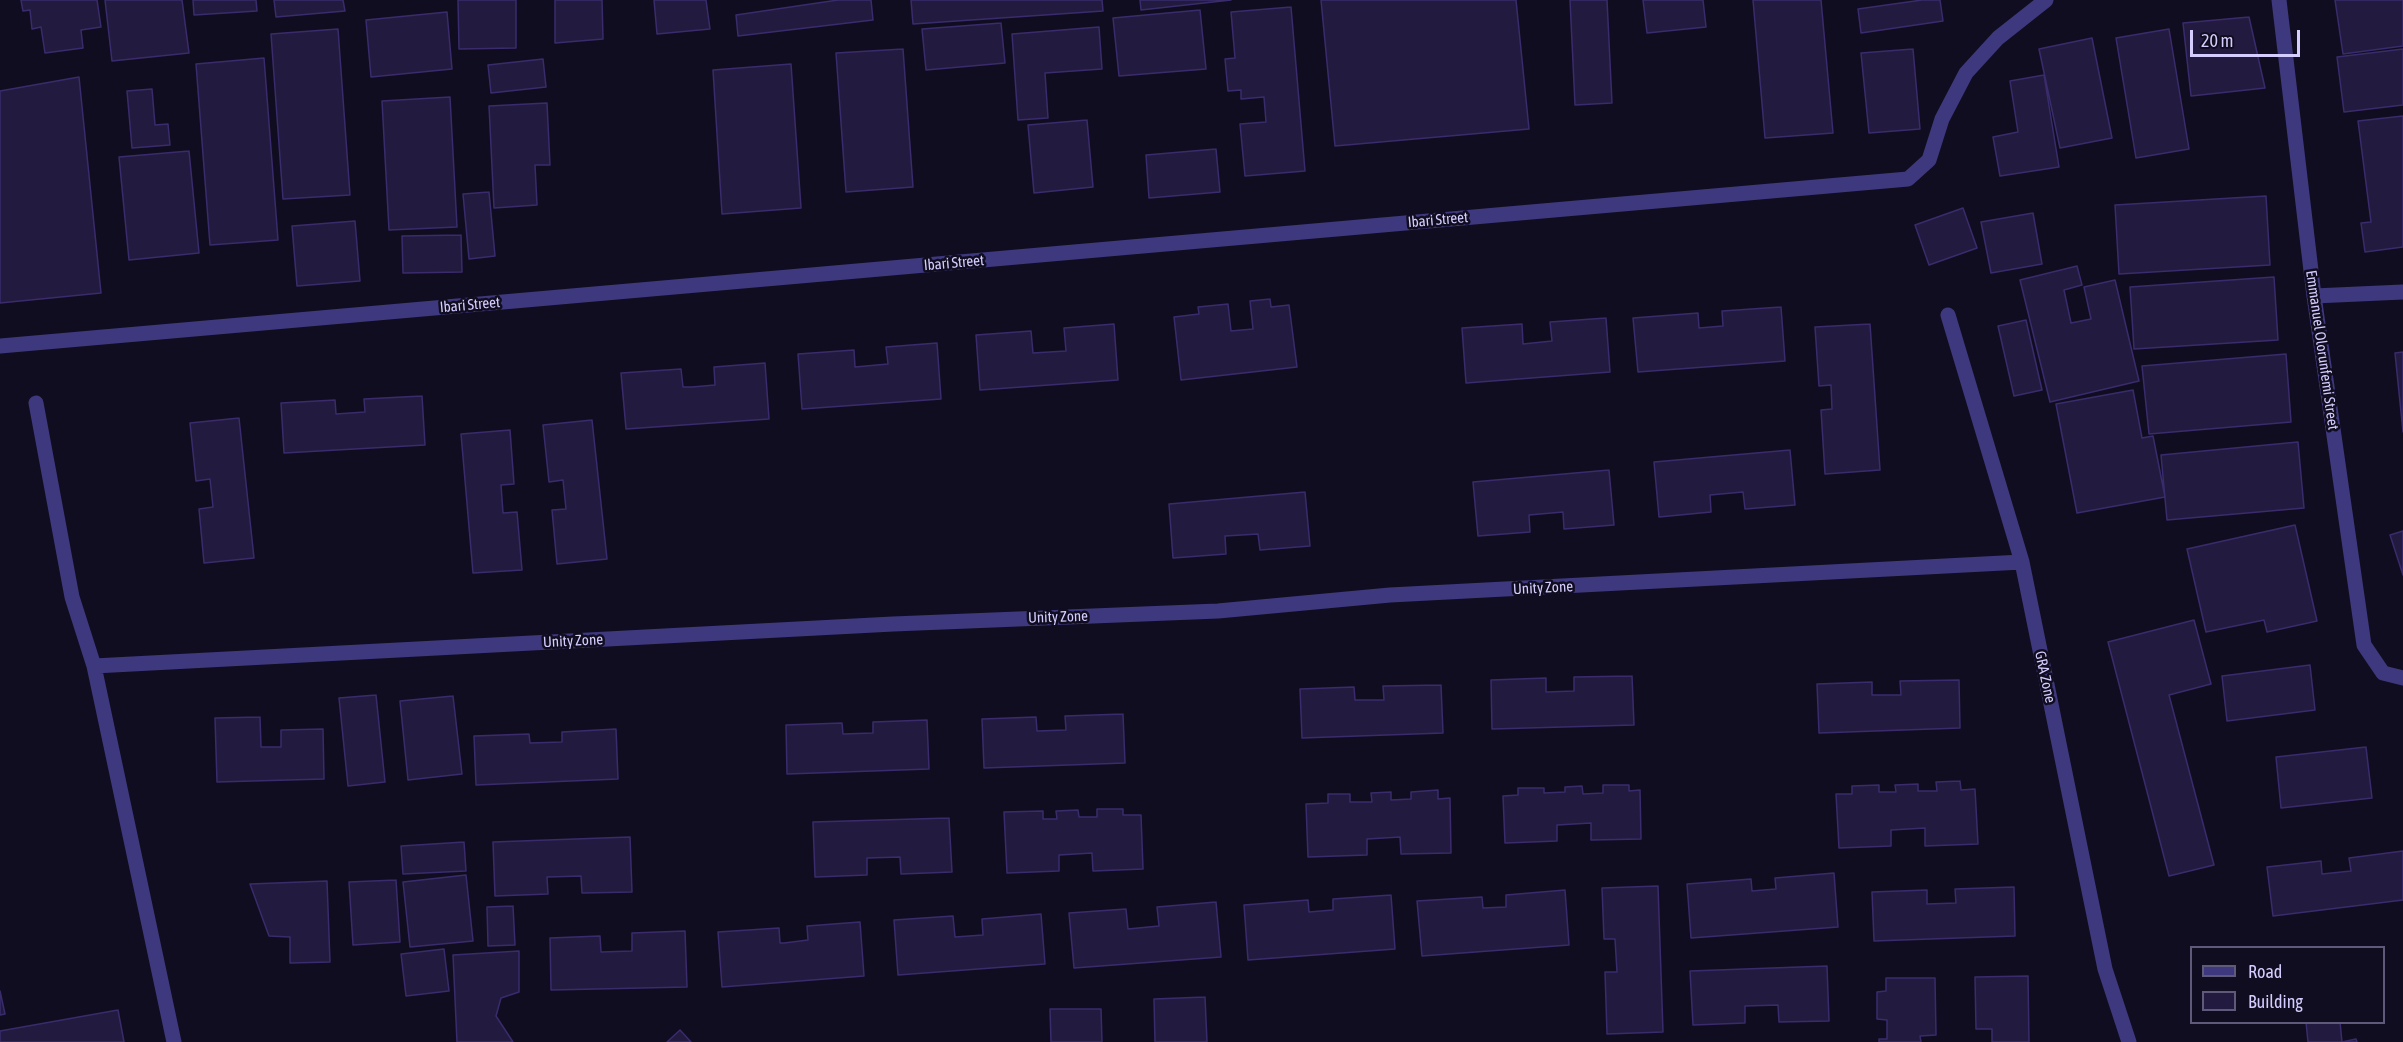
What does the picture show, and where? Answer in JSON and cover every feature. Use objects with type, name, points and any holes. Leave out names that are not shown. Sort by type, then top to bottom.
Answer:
[{"type":"street","name":"Ibari Street","points":[[0,346],[1908,179],[1929,159],[1942,119],[1966,74],[1998,38],[2046,0]]},
{"type":"street","name":"Emmanuel Olorunfemi Street","points":[[2279,0],[2314,296],[2364,645],[2383,673],[2403,678]]},
{"type":"street","points":[[2314,296],[2403,292]]},
{"type":"street","name":"GRA Zone","points":[[1948,315],[2022,562],[2105,969],[2129,1042]]},
{"type":"street","points":[[36,403],[72,597],[94,666],[174,1042]]},
{"type":"street","name":"Unity Zone","points":[[94,666],[881,624],[1218,611],[1390,595],[2022,562]]},
{"type":"building","points":[[21,0],[97,0],[101,27],[81,30],[83,48],[45,53],[41,27],[32,29],[30,10],[23,11]]},
{"type":"building","points":[[105,0],[182,0],[189,53],[112,61]]},
{"type":"building","points":[[193,0],[256,0],[257,11],[194,15]]},
{"type":"building","points":[[274,0],[343,0],[345,11],[276,17]]},
{"type":"building","points":[[458,0],[516,0],[516,48],[459,49]]},
{"type":"building","points":[[555,0],[602,0],[603,39],[555,43]]},
{"type":"building","points":[[654,0],[706,0],[710,29],[657,34]]},
{"type":"building","points":[[838,0],[871,0],[873,20],[738,36],[736,15]]},
{"type":"building","points":[[911,0],[1102,0],[1103,11],[913,24]]},
{"type":"building","points":[[1140,0],[1231,0],[1141,10]]},
{"type":"building","points":[[1321,0],[1516,0],[1529,129],[1335,146]]},
{"type":"building","points":[[1570,0],[1607,0],[1612,103],[1575,105]]},
{"type":"building","points":[[1643,0],[1703,0],[1706,27],[1647,33]]},
{"type":"building","points":[[1753,0],[1821,0],[1833,133],[1765,138]]},
{"type":"building","points":[[1922,0],[1940,0],[1943,21],[1861,33],[1858,9]]},
{"type":"building","points":[[2335,0],[2403,0],[2403,46],[2343,54]]},
{"type":"building","points":[[1291,7],[1305,171],[1245,176],[1240,124],[1266,122],[1264,97],[1241,99],[1241,90],[1228,91],[1225,59],[1235,58],[1231,12]]},
{"type":"building","points":[[1200,10],[1206,69],[1119,76],[1113,18]]},
{"type":"building","points":[[447,12],[452,69],[371,77],[366,20]]},
{"type":"building","points":[[2249,17],[2265,88],[2191,96],[2183,23]]},
{"type":"building","points":[[1001,23],[1005,63],[926,70],[922,29]]},
{"type":"building","points":[[1099,27],[1102,69],[1045,73],[1048,118],[1018,120],[1012,34]]},
{"type":"building","points":[[338,29],[350,195],[283,199],[271,34]]},
{"type":"building","points":[[2169,29],[2189,149],[2136,158],[2116,38]]},
{"type":"building","points":[[2092,38],[2112,138],[2060,148],[2039,49]]},
{"type":"building","points":[[903,49],[913,187],[846,192],[836,53]]},
{"type":"building","points":[[1913,49],[1920,129],[1869,133],[1861,53]]},
{"type":"building","points":[[2403,49],[2403,105],[2344,112],[2337,57]]},
{"type":"building","points":[[264,58],[278,240],[210,245],[196,64]]},
{"type":"building","points":[[543,59],[546,87],[491,93],[488,65]]},
{"type":"building","points":[[791,64],[801,208],[722,214],[713,70]]},
{"type":"building","points":[[2044,75],[2059,167],[2000,176],[1993,137],[2018,132],[2010,81]]},
{"type":"building","points":[[79,77],[101,293],[0,303],[0,91]]},
{"type":"building","points":[[152,89],[155,125],[168,124],[170,145],[132,148],[127,91]]},
{"type":"building","points":[[450,97],[457,227],[389,230],[382,101]]},
{"type":"building","points":[[547,103],[550,165],[535,165],[537,205],[494,208],[489,106]]},
{"type":"building","points":[[2403,116],[2403,247],[2365,252],[2361,223],[2371,222],[2358,121]]},
{"type":"building","points":[[1087,120],[1093,187],[1034,193],[1028,125]]},
{"type":"building","points":[[1216,149],[1220,192],[1149,198],[1146,155]]},
{"type":"building","points":[[189,151],[199,253],[129,260],[119,157]]},
{"type":"building","points":[[489,192],[495,256],[469,259],[463,194]]},
{"type":"building","points":[[2266,196],[2270,265],[2119,274],[2115,205]]},
{"type":"building","points":[[1963,208],[1977,248],[1929,265],[1915,225]]},
{"type":"building","points":[[2033,213],[2042,264],[1991,273],[1981,222]]},
{"type":"building","points":[[355,221],[360,281],[297,286],[292,226]]},
{"type":"building","points":[[461,235],[462,272],[403,273],[402,236]]},
{"type":"building","points":[[2077,266],[2082,285],[2064,290],[2071,323],[2091,319],[2084,287],[2115,280],[2139,381],[2050,402],[2020,280]]},
{"type":"building","points":[[2274,277],[2278,340],[2134,349],[2130,287]]},
{"type":"building","points":[[1270,299],[1271,307],[1289,305],[1297,367],[1181,380],[1174,317],[1199,314],[1198,307],[1228,304],[1231,331],[1253,329],[1250,301]]},
{"type":"building","points":[[1781,307],[1785,361],[1638,372],[1633,318],[1698,313],[1699,328],[1723,326],[1722,311]]},
{"type":"building","points":[[1606,318],[1610,372],[1466,383],[1462,328],[1522,324],[1523,344],[1552,341],[1550,322]]},
{"type":"building","points":[[2026,320],[2042,390],[2014,396],[1998,326]]},
{"type":"building","points":[[1114,324],[1118,380],[980,390],[976,335],[1031,331],[1033,353],[1066,351],[1064,328]]},
{"type":"building","points":[[1870,324],[1880,470],[1825,474],[1821,410],[1832,409],[1831,385],[1819,386],[1815,327]]},
{"type":"building","points":[[937,343],[941,399],[802,409],[798,354],[854,350],[855,367],[888,364],[886,347]]},
{"type":"building","points":[[2403,352],[2403,432],[2395,353]]},
{"type":"building","points":[[2286,354],[2291,422],[2149,434],[2142,366]]},
{"type":"building","points":[[765,363],[769,419],[626,429],[621,373],[681,369],[683,387],[692,387],[715,385],[714,367]]},
{"type":"building","points":[[2133,390],[2142,438],[2153,436],[2165,497],[2077,513],[2056,404]]},
{"type":"building","points":[[422,396],[425,445],[284,453],[281,403],[335,400],[336,414],[365,412],[364,399]]},
{"type":"building","points":[[239,418],[254,558],[204,563],[199,509],[213,507],[210,479],[196,481],[190,423]]},
{"type":"building","points":[[592,420],[607,559],[557,564],[552,510],[566,509],[563,480],[549,482],[543,425]]},
{"type":"building","points":[[510,430],[514,484],[501,485],[503,513],[517,512],[522,570],[473,573],[461,434]]},
{"type":"building","points":[[2298,442],[2304,508],[2167,520],[2161,455]]},
{"type":"building","points":[[1790,450],[1795,505],[1745,509],[1743,492],[1710,495],[1711,512],[1659,517],[1654,462]]},
{"type":"building","points":[[1609,470],[1614,525],[1564,529],[1563,512],[1529,515],[1530,532],[1478,536],[1473,482]]},
{"type":"building","points":[[1305,492],[1310,546],[1260,550],[1258,534],[1225,536],[1226,554],[1173,558],[1169,504]]},
{"type":"building","points":[[2295,525],[2317,621],[2267,632],[2264,620],[2206,632],[2187,549]]},
{"type":"building","points":[[2403,531],[2403,575],[2390,535]]},
{"type":"building","points":[[2194,620],[2211,684],[2169,695],[2214,865],[2169,876],[2108,642]]},
{"type":"building","points":[[2310,665],[2315,710],[2227,721],[2222,676]]},
{"type":"building","points":[[1632,676],[1634,725],[1492,729],[1491,680],[1546,678],[1546,692],[1574,691],[1574,677]]},
{"type":"building","points":[[1959,680],[1960,728],[1819,733],[1817,684],[1872,682],[1872,695],[1901,695],[1900,681]]},
{"type":"building","points":[[1441,685],[1443,733],[1302,738],[1300,689],[1354,687],[1355,700],[1384,700],[1383,686]]},
{"type":"building","points":[[376,695],[385,782],[348,786],[339,698]]},
{"type":"building","points":[[453,696],[462,774],[408,780],[400,701]]},
{"type":"building","points":[[1123,714],[1125,763],[984,768],[982,719],[1036,717],[1037,731],[1066,730],[1065,716]]},
{"type":"building","points":[[260,717],[261,747],[281,747],[281,730],[323,729],[324,779],[217,782],[215,718]]},
{"type":"building","points":[[927,720],[929,769],[787,774],[786,725],[842,723],[843,734],[873,733],[873,722]]},
{"type":"building","points":[[616,729],[618,779],[476,785],[474,736],[529,734],[530,743],[562,742],[562,732]]},
{"type":"building","points":[[2366,747],[2372,798],[2281,808],[2276,757]]},
{"type":"building","points":[[1960,781],[1961,790],[1975,789],[1978,844],[1925,846],[1925,828],[1891,830],[1891,846],[1839,848],[1836,794],[1852,794],[1852,786],[1879,785],[1879,792],[1896,792],[1895,785],[1918,784],[1918,791],[1937,791],[1936,782]]},
{"type":"building","points":[[1603,785],[1629,785],[1629,791],[1640,790],[1641,839],[1591,840],[1591,823],[1557,825],[1557,841],[1505,843],[1503,796],[1518,795],[1518,788],[1544,788],[1544,793],[1565,792],[1565,787],[1582,786],[1583,794],[1603,793]]},
{"type":"building","points":[[1438,790],[1438,799],[1450,798],[1451,853],[1401,854],[1400,837],[1367,839],[1367,855],[1308,857],[1306,804],[1328,803],[1328,794],[1350,794],[1350,802],[1372,802],[1371,793],[1391,792],[1391,800],[1411,799],[1411,792]]},
{"type":"building","points":[[1097,809],[1123,809],[1123,815],[1141,815],[1143,869],[1093,871],[1092,853],[1059,855],[1059,871],[1007,873],[1004,812],[1043,811],[1043,819],[1057,819],[1056,811],[1078,810],[1079,817],[1097,817]]},
{"type":"building","points":[[949,818],[952,872],[901,874],[900,857],[867,858],[867,875],[815,877],[813,822]]},
{"type":"building","points":[[630,837],[632,892],[582,893],[581,876],[547,877],[548,894],[495,896],[493,842]]},
{"type":"building","points":[[464,842],[466,871],[403,874],[401,846]]},
{"type":"building","points":[[2403,851],[2403,900],[2273,916],[2267,867],[2321,861],[2322,874],[2351,871],[2349,858]]},
{"type":"building","points":[[1834,873],[1838,927],[1691,938],[1687,884],[1751,879],[1752,891],[1776,889],[1775,878]]},
{"type":"building","points":[[466,875],[473,941],[410,947],[403,882]]},
{"type":"building","points":[[396,880],[400,942],[353,945],[349,882]]},
{"type":"building","points":[[327,881],[330,962],[290,963],[290,937],[269,936],[250,884]]},
{"type":"building","points":[[1658,886],[1663,1032],[1607,1034],[1605,972],[1617,972],[1615,939],[1604,939],[1602,888]]},
{"type":"building","points":[[2014,887],[2015,936],[1874,941],[1872,892],[1927,890],[1927,904],[1956,903],[1955,889]]},
{"type":"building","points":[[1565,890],[1569,945],[1422,956],[1417,901],[1482,897],[1483,908],[1506,907],[1506,895]]},
{"type":"building","points":[[1391,895],[1395,949],[1248,960],[1244,905],[1308,900],[1309,912],[1333,910],[1333,899]]},
{"type":"building","points":[[1216,902],[1221,957],[1074,968],[1069,913],[1126,909],[1128,929],[1159,926],[1157,907]]},
{"type":"building","points":[[513,906],[515,945],[488,946],[487,907]]},
{"type":"building","points":[[1041,914],[1045,964],[898,975],[894,920],[953,916],[955,937],[983,935],[982,919]]},
{"type":"building","points":[[860,922],[864,976],[722,987],[718,932],[779,928],[780,943],[784,943],[808,940],[807,926]]},
{"type":"building","points":[[685,931],[687,987],[551,990],[550,938],[600,936],[601,952],[632,951],[632,933]]},
{"type":"building","points":[[444,949],[449,991],[406,996],[401,954]]},
{"type":"building","points":[[519,951],[519,992],[501,998],[496,1016],[513,1042],[457,1042],[453,955]]},
{"type":"building","points":[[1827,966],[1829,1021],[1779,1022],[1778,1005],[1745,1006],[1745,1023],[1693,1025],[1690,971]]},
{"type":"building","points":[[2028,976],[2029,1042],[1992,1042],[1992,1029],[1976,1029],[1975,977]]},
{"type":"building","points":[[1886,978],[1935,978],[1936,1035],[1920,1036],[1921,1042],[1879,1042],[1879,1039],[1887,1039],[1887,1020],[1877,1019],[1877,992],[1886,991]]},
{"type":"building","points":[[0,991],[5,1014],[0,1015]]},
{"type":"building","points":[[1205,997],[1207,1042],[1155,1042],[1154,999]]},
{"type":"building","points":[[1050,1009],[1101,1009],[1102,1042],[1051,1042]]},
{"type":"building","points":[[118,1010],[124,1042],[0,1042],[0,1031]]},
{"type":"building","points":[[2306,1024],[2340,1024],[2342,1042],[2308,1042]]},
{"type":"building","points":[[680,1030],[691,1042],[667,1042]]}]
